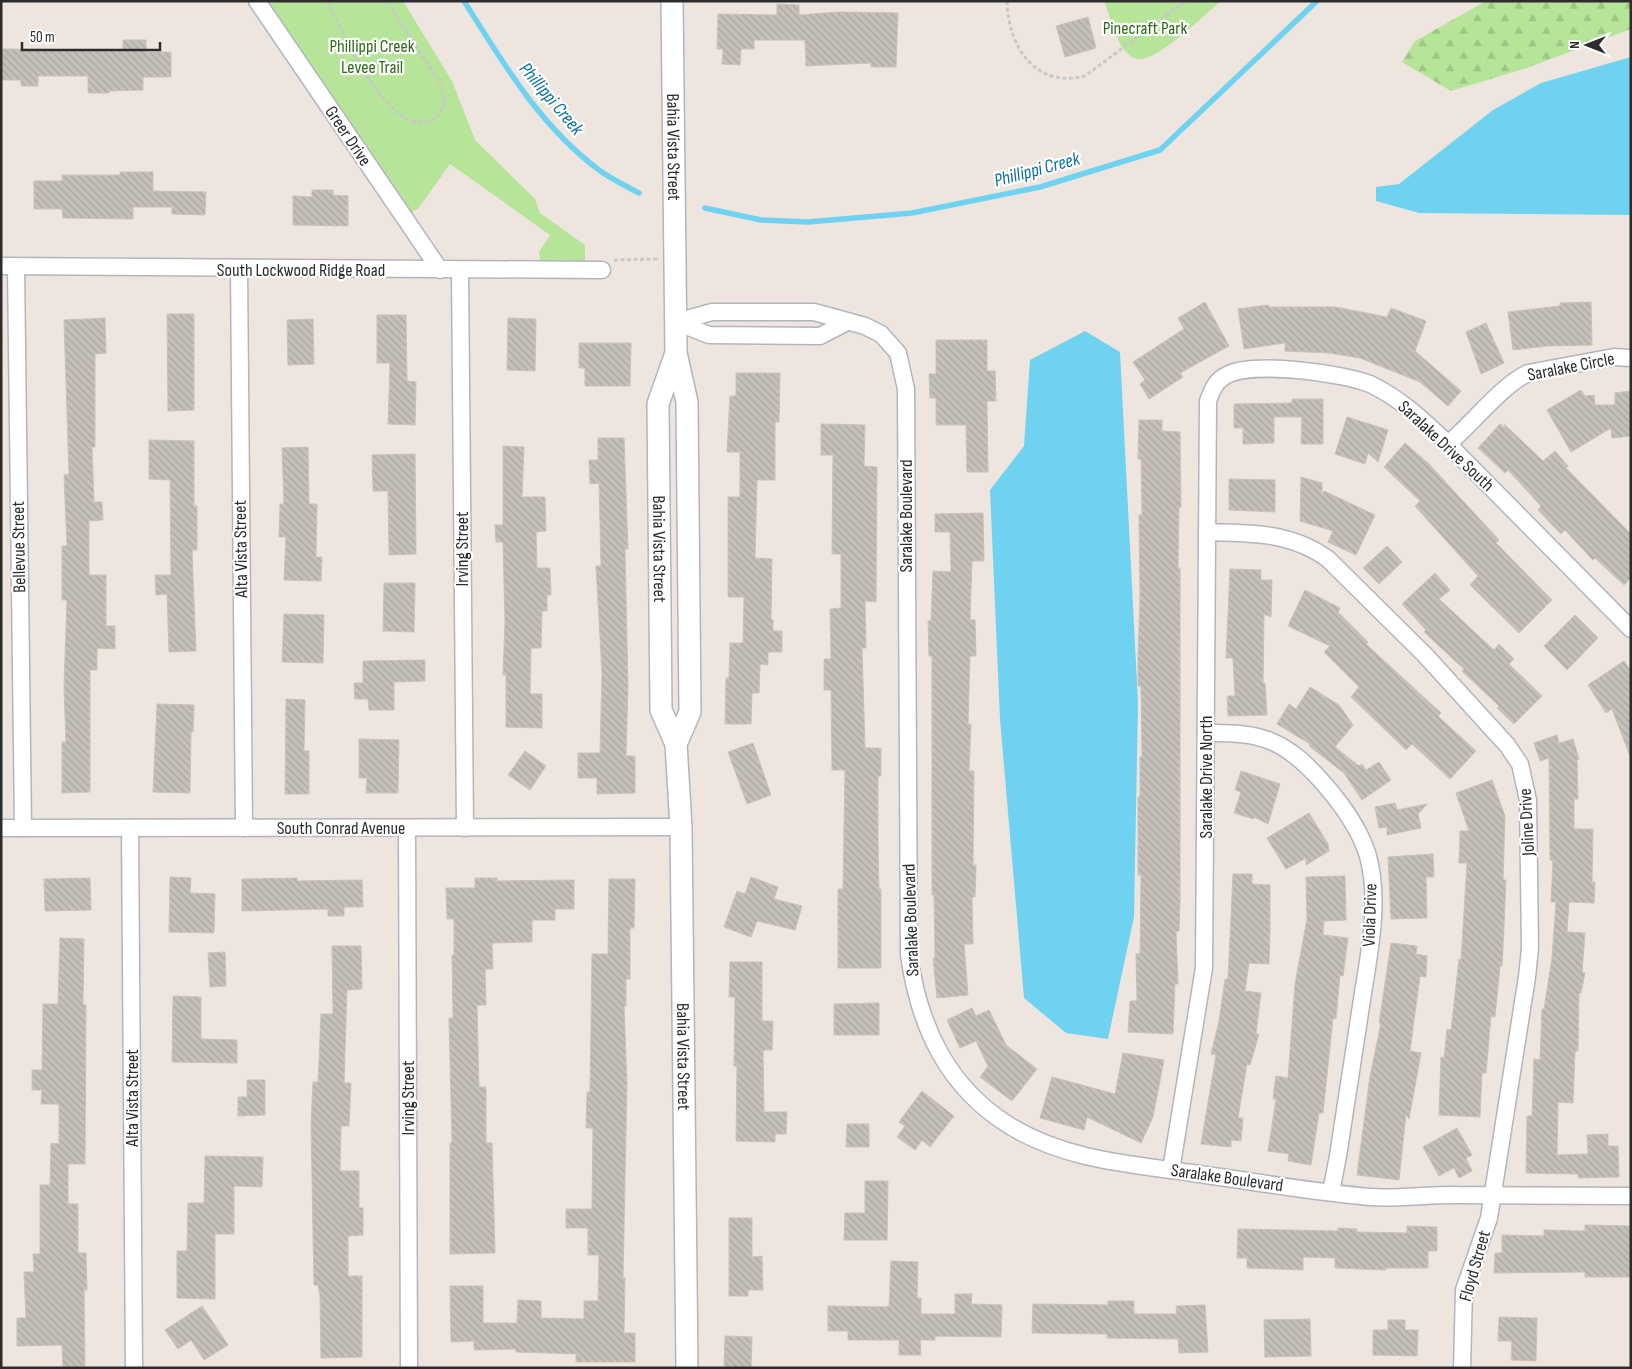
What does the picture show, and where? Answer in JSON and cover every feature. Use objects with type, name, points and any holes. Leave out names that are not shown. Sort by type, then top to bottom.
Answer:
[{"type":"street","name":"Greer Drive","points":[[257,1],[440,270]]},
{"type":"street","name":"Bahia Vista Street","points":[[672,1],[676,353],[687,402],[690,712],[676,744]]},
{"type":"street","name":"South Lockwood Ridge Road","points":[[8,267],[460,270],[606,265]]},
{"type":"street","name":"Bellevue Street","points":[[8,267],[23,828]]},
{"type":"street","name":"Alta Vista Street","points":[[239,270],[244,828]]},
{"type":"street","name":"Irving Street","points":[[460,270],[465,828]]},
{"type":"street","name":"Saralake Boulevard","points":[[676,322],[712,312],[814,312],[865,326],[881,334],[898,353],[906,389],[908,955],[913,987],[922,1018],[940,1055],[951,1071],[980,1102],[1010,1126],[1066,1152],[1088,1158],[1171,1170],[1372,1197],[1631,1196]]},
{"type":"street","points":[[676,322],[709,335],[820,336],[847,322]]},
{"type":"street","name":"Bahia Vista Street","points":[[676,353],[658,404],[661,710],[676,744],[681,827],[687,1368]]},
{"type":"street","name":"Saralake Circle","points":[[1448,444],[1469,426],[1517,378],[1528,373],[1614,357],[1631,358]]},
{"type":"street","name":"Saralake Drive South","points":[[1216,384],[1225,376],[1243,370],[1312,370],[1346,376],[1370,384],[1396,398],[1422,419],[1628,619]]},
{"type":"street","name":"Saralake Drive North","points":[[1171,1170],[1204,968],[1208,401],[1216,384]]},
{"type":"street","name":"Joline Drive","points":[[1207,532],[1281,536],[1313,548],[1328,559],[1425,655],[1508,745],[1520,764],[1528,800],[1530,948],[1494,1196]]},
{"type":"street","name":"Viola Drive","points":[[1206,733],[1252,734],[1283,746],[1316,775],[1338,801],[1359,833],[1368,856],[1374,894],[1372,933],[1338,1156],[1330,1192]]},
{"type":"street","name":"South Conrad Avenue","points":[[1,828],[681,827]]},
{"type":"street","name":"Alta Vista Street","points":[[130,828],[134,1368]]},
{"type":"street","name":"Irving Street","points":[[407,828],[409,1368]]},
{"type":"street","name":"Floyd Street","points":[[1462,1368],[1464,1290],[1489,1218],[1494,1196]]},
{"type":"path","points":[[327,1],[375,90],[391,108],[407,120],[430,121],[439,116],[445,104],[443,92],[438,80],[387,1]]},
{"type":"path","points":[[1007,1],[1010,25],[1028,62],[1048,76],[1066,79],[1084,76],[1186,1]]},
{"type":"path","points":[[606,265],[675,255]]},
{"type":"green space","name":"Phillippi Creek Levee Trail","points":[[267,1],[403,1],[452,81],[475,140],[535,199],[540,213],[585,245],[585,262],[540,262],[539,252],[550,235],[450,164],[418,209],[410,213]]},
{"type":"green space","name":"Pinecraft Park","points":[[1104,1],[1221,1],[1179,38],[1153,55],[1142,59],[1134,58],[1122,47]]},
{"type":"green space","points":[[1486,1],[1631,1],[1631,29],[1527,68],[1451,91],[1402,62],[1415,41]]},
{"type":"water","points":[[1631,57],[1631,215],[1419,213],[1376,201],[1376,187],[1399,184],[1493,110],[1541,83]]},
{"type":"water","points":[[1085,331],[1120,352],[1138,703],[1134,917],[1108,1039],[1066,1033],[1024,998],[1000,719],[990,490],[1024,446],[1030,360]]},
{"type":"building","points":[[777,4],[799,5],[799,15],[838,12],[898,13],[896,67],[871,67],[871,63],[806,66],[805,40],[754,40],[754,49],[741,49],[740,65],[722,64],[723,49],[717,49],[718,14],[777,15]]},
{"type":"building","points":[[1088,17],[1096,48],[1065,57],[1056,26]]},
{"type":"building","points":[[123,40],[146,40],[146,52],[171,52],[171,77],[143,77],[143,90],[109,91],[109,93],[88,93],[88,76],[38,76],[38,86],[21,86],[21,80],[1,80],[1,49],[123,50]]},
{"type":"building","points":[[120,172],[153,172],[153,191],[206,192],[205,215],[172,214],[172,207],[133,207],[133,219],[63,218],[62,209],[34,209],[34,181],[62,181],[62,175],[120,175]]},
{"type":"building","points":[[312,190],[333,190],[333,195],[348,196],[348,226],[293,225],[293,196],[312,197]]},
{"type":"building","points":[[1205,302],[1229,346],[1180,373],[1183,377],[1149,399],[1140,384],[1145,380],[1133,362],[1184,329],[1178,318]]},
{"type":"building","points":[[1591,302],[1592,345],[1548,346],[1513,350],[1508,312],[1560,306],[1560,303]]},
{"type":"building","points":[[1268,305],[1269,307],[1335,307],[1387,317],[1391,308],[1426,321],[1415,351],[1461,391],[1448,406],[1420,382],[1360,358],[1329,353],[1285,351],[1285,343],[1244,349],[1238,309]]},
{"type":"building","points":[[167,314],[194,314],[194,410],[168,411]]},
{"type":"building","points":[[377,315],[406,315],[407,381],[416,382],[415,425],[388,424],[390,363],[377,363]]},
{"type":"building","points":[[105,318],[106,353],[95,354],[95,447],[92,447],[94,502],[102,502],[103,520],[89,521],[89,575],[106,575],[106,626],[115,626],[115,649],[97,648],[97,670],[90,670],[90,792],[62,793],[62,742],[66,742],[64,687],[67,600],[62,600],[62,546],[67,546],[64,475],[69,474],[64,320]]},
{"type":"building","points":[[508,318],[536,319],[535,371],[507,370]]},
{"type":"building","points":[[313,319],[314,364],[288,365],[287,320]]},
{"type":"building","points":[[1486,323],[1504,363],[1481,374],[1466,332]]},
{"type":"building","points":[[936,340],[987,340],[987,371],[995,371],[996,401],[987,401],[988,472],[967,472],[966,425],[936,425],[936,398],[930,398],[929,374],[936,374]]},
{"type":"building","points":[[579,343],[631,343],[630,386],[585,386],[585,368],[579,368]]},
{"type":"building","points":[[736,373],[780,373],[779,422],[775,422],[775,480],[757,480],[755,558],[772,559],[771,619],[773,620],[773,631],[782,631],[782,652],[768,652],[768,665],[760,664],[759,693],[752,693],[751,724],[725,724],[726,678],[729,678],[730,643],[743,643],[744,597],[728,597],[728,497],[740,497],[740,452],[727,452],[730,396],[736,396]]},
{"type":"building","points":[[1581,390],[1585,396],[1594,395],[1595,405],[1615,405],[1615,393],[1631,391],[1631,436],[1612,438],[1611,428],[1571,452],[1547,410]]},
{"type":"building","points":[[1292,399],[1323,399],[1323,444],[1301,444],[1302,417],[1274,417],[1274,443],[1243,444],[1243,428],[1234,428],[1234,404],[1292,403]]},
{"type":"building","points":[[1347,417],[1388,430],[1378,462],[1368,453],[1365,464],[1335,454]]},
{"type":"building","points":[[1139,420],[1162,420],[1162,431],[1180,432],[1181,507],[1179,507],[1178,568],[1180,568],[1180,901],[1179,931],[1176,931],[1178,984],[1175,984],[1173,1034],[1128,1032],[1130,1001],[1137,1001],[1136,954],[1140,954],[1141,875],[1138,875],[1138,797],[1140,797],[1140,757],[1142,757],[1141,686],[1138,686],[1138,656],[1140,599],[1139,515],[1142,515],[1141,459],[1138,459]]},
{"type":"building","points":[[821,424],[865,425],[864,466],[877,467],[876,602],[865,601],[866,648],[862,648],[865,748],[881,748],[881,776],[878,776],[878,843],[879,889],[881,889],[881,968],[838,968],[838,889],[843,889],[845,770],[832,770],[831,690],[824,690],[824,659],[831,659],[830,609],[841,608],[841,554],[832,554],[833,455],[821,455]]},
{"type":"building","points":[[1500,424],[1506,429],[1504,424],[1543,461],[1555,451],[1568,466],[1566,468],[1631,534],[1631,578],[1624,585],[1595,558],[1593,560],[1565,530],[1561,534],[1538,510],[1541,506],[1508,470],[1505,473],[1478,448]]},
{"type":"building","points":[[598,438],[624,438],[628,549],[625,549],[628,686],[626,756],[635,756],[635,793],[597,794],[597,778],[578,778],[578,753],[600,753],[602,673],[596,566],[601,566],[599,483],[590,484],[589,460],[598,460]]},
{"type":"building","points":[[149,440],[194,441],[194,506],[197,506],[197,550],[192,550],[196,651],[169,652],[167,594],[156,595],[155,575],[171,575],[170,480],[149,479]]},
{"type":"building","points":[[1405,443],[1429,464],[1499,540],[1496,543],[1552,600],[1519,633],[1470,585],[1478,576],[1415,506],[1420,501],[1384,467]]},
{"type":"building","points":[[503,446],[524,447],[522,497],[545,497],[546,531],[536,532],[537,568],[550,568],[551,595],[547,595],[547,611],[542,611],[541,648],[531,648],[530,694],[542,694],[542,728],[506,727],[506,675],[503,675],[505,622],[503,542],[496,542],[495,525],[503,525]]},
{"type":"building","points":[[308,447],[309,504],[317,504],[316,557],[322,557],[321,581],[284,580],[286,537],[279,537],[280,504],[284,504],[282,448]]},
{"type":"building","points":[[415,454],[416,554],[389,555],[388,491],[373,491],[372,455]]},
{"type":"building","points":[[1301,477],[1322,483],[1322,496],[1324,491],[1375,515],[1356,555],[1328,542],[1333,531],[1300,521]]},
{"type":"building","points":[[1229,479],[1275,480],[1275,512],[1229,510]]},
{"type":"building","points":[[983,513],[984,561],[972,561],[970,620],[975,620],[976,656],[970,656],[968,724],[971,724],[969,771],[974,771],[973,865],[976,865],[975,897],[972,897],[973,944],[964,944],[968,995],[937,998],[933,958],[935,958],[934,895],[932,895],[932,656],[929,656],[928,621],[931,621],[933,571],[951,572],[950,532],[935,532],[935,514]]},
{"type":"building","points":[[1387,546],[1402,562],[1379,584],[1363,568]]},
{"type":"building","points":[[1230,569],[1261,570],[1261,580],[1272,580],[1271,617],[1264,614],[1263,684],[1265,683],[1267,715],[1228,716],[1227,696],[1235,696],[1233,658],[1226,658]]},
{"type":"building","points":[[1435,573],[1450,590],[1439,599],[1494,650],[1499,644],[1514,659],[1509,664],[1542,696],[1514,724],[1497,708],[1499,706],[1462,671],[1464,669],[1424,632],[1426,630],[1402,604]]},
{"type":"building","points":[[384,583],[415,583],[414,632],[383,631]]},
{"type":"building","points":[[1305,590],[1340,608],[1338,612],[1368,642],[1366,644],[1441,713],[1438,716],[1476,751],[1450,779],[1412,744],[1406,750],[1351,697],[1359,687],[1324,652],[1330,646],[1288,626]]},
{"type":"building","points":[[284,614],[324,615],[323,663],[282,662]]},
{"type":"building","points":[[1575,615],[1598,638],[1567,670],[1544,646]]},
{"type":"building","points":[[425,660],[425,681],[394,682],[394,710],[369,710],[368,699],[355,699],[354,683],[363,683],[363,661]]},
{"type":"building","points":[[1624,661],[1631,671],[1630,756],[1612,709],[1606,713],[1588,685]]},
{"type":"building","points":[[1310,687],[1339,705],[1353,725],[1335,747],[1359,766],[1362,764],[1366,770],[1379,762],[1391,780],[1362,800],[1344,773],[1309,746],[1310,744],[1277,724],[1289,704],[1296,709]]},
{"type":"building","points":[[286,699],[305,700],[304,751],[309,751],[309,794],[285,794]]},
{"type":"building","points":[[157,704],[194,705],[193,732],[191,732],[190,793],[153,792]]},
{"type":"building","points":[[1557,735],[1559,743],[1573,739],[1579,759],[1577,760],[1578,799],[1574,799],[1574,829],[1593,829],[1592,882],[1595,882],[1594,903],[1569,902],[1567,932],[1585,933],[1582,972],[1585,973],[1581,993],[1579,993],[1578,1051],[1575,1051],[1573,1103],[1558,1102],[1557,1155],[1588,1154],[1587,1135],[1608,1134],[1608,1146],[1618,1146],[1619,1177],[1578,1178],[1578,1174],[1526,1173],[1527,1116],[1532,1116],[1534,1059],[1540,1060],[1542,1009],[1544,1009],[1552,958],[1556,902],[1551,902],[1553,861],[1550,860],[1549,758],[1540,761],[1534,743]]},
{"type":"building","points":[[359,739],[399,740],[398,793],[366,793],[367,778],[359,778]]},
{"type":"building","points":[[753,743],[771,795],[747,804],[728,752]]},
{"type":"building","points":[[525,751],[546,766],[530,790],[508,775]]},
{"type":"building","points":[[1241,771],[1280,784],[1268,824],[1254,817],[1254,819],[1234,813],[1241,792],[1235,790]]},
{"type":"building","points":[[1492,780],[1505,816],[1503,880],[1506,880],[1502,966],[1500,966],[1495,1017],[1491,1016],[1486,1073],[1482,1073],[1480,1117],[1439,1115],[1441,1057],[1444,1058],[1447,1029],[1451,1030],[1459,959],[1461,960],[1467,863],[1459,863],[1460,831],[1469,831],[1456,793]]},
{"type":"building","points":[[1395,803],[1397,810],[1427,804],[1418,814],[1421,828],[1387,835],[1387,827],[1379,828],[1375,807]]},
{"type":"building","points":[[1309,813],[1328,844],[1329,851],[1306,865],[1306,858],[1286,869],[1267,838]]},
{"type":"building","points":[[1433,854],[1434,877],[1426,877],[1427,918],[1391,919],[1388,857]]},
{"type":"building","points":[[1233,874],[1252,874],[1252,884],[1270,885],[1270,933],[1269,964],[1249,963],[1245,991],[1261,993],[1256,1034],[1259,1034],[1250,1065],[1247,1064],[1238,1118],[1243,1118],[1241,1141],[1231,1140],[1231,1147],[1201,1144],[1216,1055],[1211,1054],[1219,1021],[1225,979],[1228,979]]},
{"type":"building","points":[[1345,876],[1346,920],[1324,921],[1323,935],[1348,938],[1343,976],[1340,975],[1336,1019],[1333,1018],[1323,1113],[1319,1113],[1311,1165],[1288,1161],[1289,1154],[1268,1151],[1276,1099],[1273,1099],[1274,1090],[1276,1076],[1288,1078],[1295,984],[1307,919],[1306,877]]},
{"type":"building","points":[[170,877],[191,878],[190,893],[215,894],[214,933],[169,932]]},
{"type":"building","points":[[751,877],[778,887],[774,899],[802,906],[795,930],[757,921],[751,937],[724,927],[737,891],[745,894]]},
{"type":"building","points":[[90,878],[91,910],[45,911],[44,879]]},
{"type":"building","points":[[297,878],[297,881],[362,880],[363,907],[344,907],[344,916],[328,916],[328,909],[242,911],[242,879]]},
{"type":"building","points":[[475,878],[497,878],[497,881],[574,880],[574,909],[555,909],[555,920],[532,920],[532,942],[492,943],[493,969],[485,969],[486,1005],[477,1005],[479,1087],[486,1087],[486,1143],[492,1143],[495,1253],[450,1254],[450,1143],[452,1143],[449,1018],[453,1018],[452,955],[454,955],[454,919],[447,919],[446,888],[475,888]]},
{"type":"building","points":[[609,879],[635,879],[634,928],[630,928],[630,979],[626,979],[626,1006],[624,1006],[627,1084],[623,1278],[625,1278],[624,1333],[635,1333],[635,1362],[576,1362],[576,1354],[516,1352],[516,1349],[474,1350],[474,1341],[451,1342],[450,1286],[483,1286],[483,1323],[517,1323],[518,1300],[541,1301],[541,1318],[584,1319],[584,1301],[598,1301],[599,1255],[588,1255],[588,1228],[566,1228],[566,1209],[592,1209],[593,1128],[586,1128],[587,1092],[590,1092],[592,954],[608,954]]},
{"type":"building","points":[[60,938],[84,939],[83,1005],[86,1005],[85,1164],[68,1164],[68,1204],[78,1204],[78,1253],[86,1253],[87,1290],[84,1290],[85,1366],[63,1367],[62,1345],[17,1346],[17,1318],[26,1318],[24,1272],[34,1272],[33,1254],[40,1254],[40,1185],[50,1185],[51,1143],[59,1144],[59,1104],[41,1104],[42,1090],[32,1090],[32,1070],[42,1070],[43,1004],[58,1004]]},
{"type":"building","points":[[1391,943],[1417,946],[1416,954],[1427,956],[1426,977],[1420,976],[1410,1051],[1421,1053],[1409,1119],[1406,1114],[1399,1180],[1357,1175],[1370,1076],[1381,1023],[1379,1023]]},
{"type":"building","points":[[332,946],[361,946],[362,989],[347,990],[344,1083],[351,1083],[349,1126],[341,1126],[340,1171],[359,1171],[359,1208],[363,1208],[363,1235],[348,1236],[348,1276],[362,1276],[362,1357],[321,1358],[320,1296],[318,1285],[314,1285],[311,1125],[313,1082],[318,1082],[321,1014],[333,1014]]},
{"type":"building","points":[[225,952],[226,986],[210,987],[208,953]]},
{"type":"building","points":[[730,962],[762,962],[762,1021],[773,1021],[772,1050],[763,1050],[764,1112],[787,1112],[786,1134],[775,1134],[775,1142],[736,1141],[737,1066],[734,1066],[735,997],[729,997]]},
{"type":"building","points":[[173,996],[201,997],[201,1039],[237,1040],[237,1063],[172,1062]]},
{"type":"building","points":[[879,1003],[879,1035],[834,1035],[834,1004]]},
{"type":"building","points":[[972,1008],[976,1016],[989,1010],[1006,1045],[1037,1069],[1012,1101],[980,1077],[988,1066],[976,1041],[960,1048],[947,1020]]},
{"type":"building","points":[[1123,1053],[1164,1060],[1153,1117],[1141,1143],[1087,1117],[1084,1130],[1040,1118],[1052,1077],[1115,1094]]},
{"type":"building","points":[[247,1080],[265,1080],[265,1115],[238,1116],[238,1097],[247,1097]]},
{"type":"building","points":[[922,1091],[954,1116],[930,1147],[922,1140],[915,1150],[897,1137],[905,1126],[899,1122]]},
{"type":"building","points":[[847,1124],[869,1124],[869,1147],[846,1147]]},
{"type":"building","points":[[1457,1128],[1472,1155],[1466,1158],[1472,1171],[1459,1178],[1454,1168],[1439,1176],[1423,1147]]},
{"type":"building","points":[[205,1156],[263,1157],[262,1187],[234,1186],[234,1234],[215,1234],[215,1299],[177,1298],[177,1251],[187,1251],[188,1203],[204,1203]]},
{"type":"building","points":[[865,1181],[888,1181],[887,1240],[844,1240],[845,1213],[865,1213]]},
{"type":"building","points":[[729,1218],[752,1218],[752,1257],[762,1256],[763,1290],[748,1290],[748,1296],[729,1296]]},
{"type":"building","points":[[1585,1225],[1631,1226],[1631,1277],[1585,1277],[1585,1272],[1494,1273],[1495,1253],[1502,1253],[1502,1235],[1544,1236],[1544,1230],[1585,1231]]},
{"type":"building","points":[[1407,1226],[1437,1227],[1437,1251],[1428,1251],[1428,1268],[1386,1268],[1386,1270],[1335,1268],[1335,1258],[1303,1257],[1303,1270],[1247,1268],[1247,1258],[1237,1258],[1238,1229],[1338,1231],[1338,1228],[1357,1229],[1357,1232],[1407,1233]]},
{"type":"building","points":[[891,1261],[918,1262],[917,1298],[921,1298],[921,1314],[955,1314],[955,1294],[972,1294],[971,1304],[1002,1305],[1001,1337],[935,1336],[935,1340],[920,1340],[921,1355],[899,1355],[899,1340],[848,1340],[848,1331],[828,1331],[828,1306],[889,1307]]},
{"type":"building","points":[[1108,1301],[1134,1301],[1134,1314],[1177,1314],[1176,1306],[1205,1305],[1208,1352],[1179,1353],[1178,1339],[1107,1338],[1107,1334],[1032,1333],[1033,1304],[1108,1305]]},
{"type":"building","points":[[202,1306],[228,1345],[204,1360],[191,1340],[178,1349],[165,1330]]},
{"type":"building","points":[[1499,1317],[1537,1318],[1536,1361],[1511,1360],[1512,1341],[1498,1341]]},
{"type":"building","points":[[1310,1319],[1311,1356],[1265,1357],[1264,1320]]},
{"type":"building","points":[[1388,1320],[1405,1320],[1405,1330],[1418,1330],[1417,1356],[1373,1355],[1373,1330],[1388,1330]]},
{"type":"building","points":[[725,1336],[752,1337],[751,1368],[724,1368]]},
{"type":"waterway","name":"Phillippi Creek","points":[[464,1],[508,70],[558,134],[599,170],[639,193]]},
{"type":"waterway","name":"Phillippi Creek","points":[[705,208],[761,220],[808,222],[912,213],[1040,187],[1160,150],[1317,1]]}]
